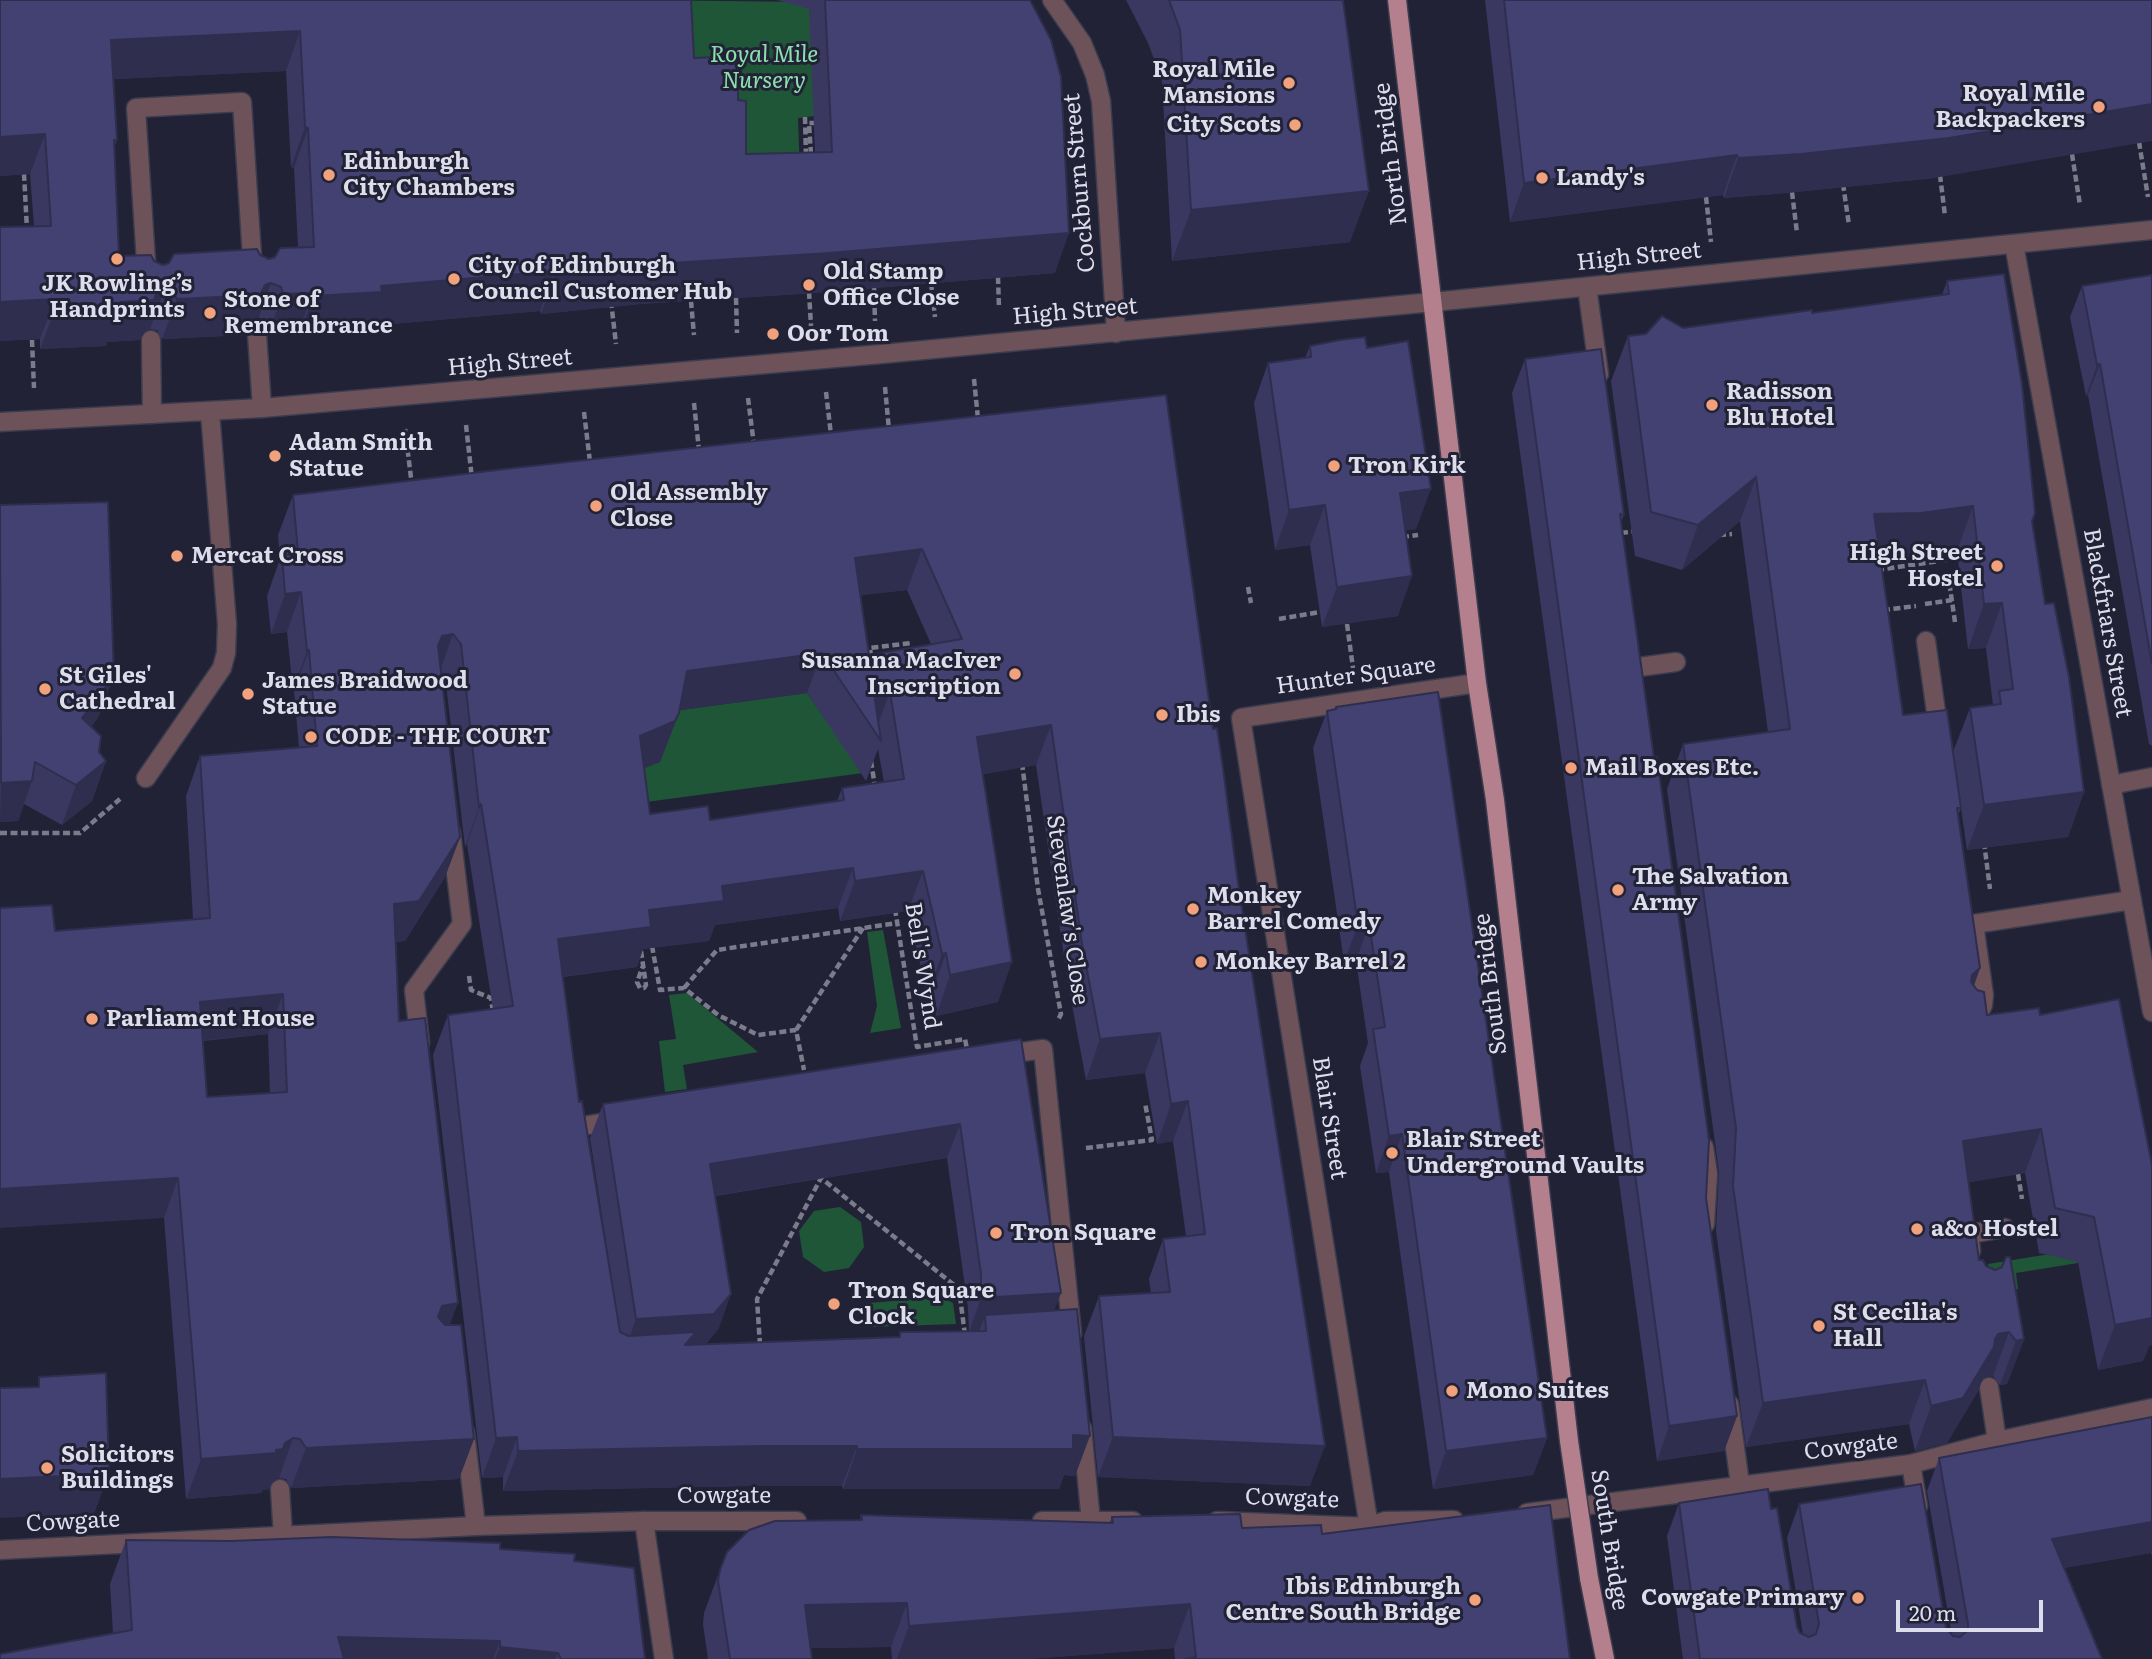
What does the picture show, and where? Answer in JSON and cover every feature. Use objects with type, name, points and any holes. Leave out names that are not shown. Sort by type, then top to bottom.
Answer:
[{"type":"main road","name":"North Bridge","points":[[1397,0],[1433,302]]},
{"type":"main road","name":"South Bridge","points":[[1433,302],[1477,683],[1495,800],[1569,1441],[1589,1578],[1605,1659]]},
{"type":"street","name":"Cockburn Street","points":[[1052,0],[1082,43],[1095,75],[1101,101],[1116,333]]},
{"type":"street","points":[[148,294],[136,108],[242,102],[254,288]]},
{"type":"street","name":"High Street","points":[[0,422],[210,412],[883,355],[2152,230]]},
{"type":"street","name":"Blackfriars Street","points":[[2014,244],[2152,1012]]},
{"type":"street","points":[[1587,287],[1602,396]]},
{"type":"street","points":[[257,334],[262,408]]},
{"type":"street","points":[[151,340],[152,414]]},
{"type":"street","points":[[146,778],[222,668],[226,653],[227,624],[210,412]]},
{"type":"street","points":[[1926,640],[1941,750]]},
{"type":"street","points":[[1639,667],[1676,662]]},
{"type":"street","name":"Hunter Square","points":[[1241,718],[1477,683]]},
{"type":"street","name":"Blair Street","points":[[1241,718],[1369,1527]]},
{"type":"street","points":[[2112,785],[2152,778]]},
{"type":"street","points":[[422,1062],[414,990],[462,924],[450,818]]},
{"type":"street","points":[[1966,1025],[1978,1016],[1984,995],[1970,919],[1995,921],[2132,900]]},
{"type":"street","points":[[981,1059],[1043,1049],[1069,1341]]},
{"type":"street","points":[[581,1153],[577,1127],[631,1118]]},
{"type":"street","points":[[1702,1133],[1708,1174],[1705,1231],[1707,1244]]},
{"type":"street","points":[[1973,1262],[1969,1234],[2005,1228]]},
{"type":"street","points":[[1989,1387],[1997,1441]]},
{"type":"street","points":[[1727,1391],[1740,1484]]},
{"type":"street","name":"Cowgate","points":[[1504,1516],[1740,1484],[1767,1490],[1911,1464],[1997,1441],[2152,1408]]},
{"type":"street","points":[[1080,1416],[1091,1522]]},
{"type":"street","points":[[464,1420],[476,1526]]},
{"type":"street","points":[[1911,1464],[1922,1529]]},
{"type":"street","points":[[280,1489],[283,1536]]},
{"type":"street","name":"Cowgate","points":[[1199,1521],[1369,1527],[1385,1521],[1465,1520]]},
{"type":"street","points":[[643,1521],[664,1659]]},
{"type":"street","name":"Cowgate","points":[[0,1550],[476,1526],[643,1521],[816,1521]]},
{"type":"street","points":[[1027,1521],[1145,1521]]},
{"type":"path","points":[[805,117],[806,171]]},
{"type":"path","points":[[811,154],[809,123],[815,123]]},
{"type":"path","points":[[2139,142],[2150,204]]},
{"type":"path","points":[[2072,154],[2085,238]]},
{"type":"path","points":[[24,174],[27,181],[27,234]]},
{"type":"path","points":[[1843,184],[1854,260]]},
{"type":"path","points":[[1706,197],[1715,274]]},
{"type":"path","points":[[611,295],[620,378]]},
{"type":"path","points":[[32,340],[36,420]]},
{"type":"path","points":[[971,345],[978,428]]},
{"type":"path","points":[[883,355],[889,437]]},
{"type":"path","points":[[823,359],[832,443]]},
{"type":"path","points":[[744,366],[755,454]]},
{"type":"path","points":[[690,371],[701,460]]},
{"type":"path","points":[[580,381],[592,472]]},
{"type":"path","points":[[462,392],[472,485]]},
{"type":"path","points":[[401,397],[412,490]]},
{"type":"path","points":[[1621,533],[1644,530]]},
{"type":"path","points":[[1711,532],[1732,534]]},
{"type":"path","points":[[1397,538],[1418,535]]},
{"type":"path","points":[[1879,583],[1877,569],[1946,560]]},
{"type":"path","points":[[1950,584],[1948,574],[1963,572],[1965,584]]},
{"type":"path","points":[[1248,587],[1251,603]]},
{"type":"path","points":[[1883,610],[1908,607]]},
{"type":"path","points":[[1279,619],[1320,612]]},
{"type":"path","points":[[1347,624],[1357,700]]},
{"type":"path","points":[[873,669],[870,648],[912,643]]},
{"type":"path","name":"Stevenlaw's Close","points":[[1021,757],[1038,889],[1061,1014],[1043,1049]]},
{"type":"path","points":[[871,760],[876,796]]},
{"type":"path","points":[[0,833],[80,833],[146,778]]},
{"type":"path","points":[[1983,831],[1995,921]]},
{"type":"path","name":"Bell's Wynd","points":[[893,899],[917,1047],[965,1040]]},
{"type":"path","points":[[684,988],[717,950],[897,923]]},
{"type":"path","points":[[462,924],[471,990],[491,998],[494,1019]]},
{"type":"path","points":[[804,1070],[796,1030],[863,928]]},
{"type":"path","points":[[649,942],[654,948],[660,990],[684,988],[718,1015],[758,1035],[796,1030]]},
{"type":"path","points":[[643,944],[643,966]]},
{"type":"path","points":[[1054,1153],[1152,1140],[1145,1103]]},
{"type":"path","points":[[761,1356],[757,1299],[821,1178],[819,1165]]},
{"type":"path","points":[[821,1178],[959,1289],[966,1343]]},
{"type":"green space","name":"Royal Mile Nursery","points":[[634,0],[809,2],[815,116],[798,118],[800,177],[746,179]]},
{"type":"green space","points":[[807,693],[863,773],[646,802],[640,768],[673,711]]},
{"type":"green space","points":[[883,930],[901,1028],[870,1033],[877,1006],[867,932]]},
{"type":"green space","points":[[687,993],[758,1052],[683,1065],[687,1089],[665,1092],[659,1041],[676,1039],[669,995]]},
{"type":"green space","points":[[840,1207],[861,1222],[864,1247],[849,1268],[824,1272],[803,1257],[799,1231],[814,1211]]},
{"type":"green space","points":[[2075,1250],[2078,1263],[2016,1273],[2018,1289],[1993,1293],[1988,1264]]},
{"type":"green space","points":[[942,1297],[953,1303],[956,1324],[871,1327],[869,1303]]},
{"type":"building","points":[[0,0],[691,0],[694,58],[738,56],[738,100],[746,101],[746,154],[832,152],[825,0],[1030,0],[1051,40],[1061,77],[1069,233],[555,274],[555,271],[381,286],[382,292],[313,296],[313,293],[283,294],[281,287],[271,283],[265,285],[260,295],[177,299],[172,290],[165,289],[156,294],[154,300],[120,302],[120,306],[55,309],[55,299],[0,302],[0,227],[51,226],[45,134],[0,137]],"holes":[[[300,31],[305,127],[308,128],[314,247],[280,248],[275,257],[269,259],[260,255],[257,249],[174,254],[169,263],[163,265],[154,261],[151,255],[119,256],[114,140],[117,140],[111,40]]]},
{"type":"building","points":[[1169,0],[1343,0],[1369,191],[1191,210],[1180,30]]},
{"type":"building","points":[[1504,0],[2152,0],[2152,104],[1949,138],[1801,154],[1738,158],[1737,155],[1524,183]]},
{"type":"building","points":[[2004,274],[2022,384],[2035,513],[2032,521],[2045,604],[2054,603],[2069,677],[2084,792],[1984,805],[1970,708],[2001,704],[1999,691],[2013,689],[2002,603],[1984,604],[1973,506],[1921,513],[1874,514],[1903,715],[1947,710],[1961,808],[1957,808],[1980,968],[1972,975],[1971,982],[1977,990],[1984,992],[1987,1015],[2039,1008],[2040,1015],[2119,999],[2152,1165],[2152,1318],[2115,1325],[2094,1217],[2055,1208],[2041,1129],[1963,1141],[1979,1260],[1983,1260],[1986,1266],[1995,1270],[2002,1267],[2006,1257],[2010,1257],[2024,1339],[2016,1341],[2009,1332],[1998,1334],[1994,1347],[1963,1398],[1931,1406],[1925,1380],[1763,1403],[1733,1186],[1736,1128],[1683,744],[1790,729],[1756,477],[1698,525],[1651,512],[1628,336],[1646,334],[1662,316],[1683,328],[1812,310],[1812,313],[1949,294],[1947,281]]},
{"type":"building","points":[[2152,275],[2152,664],[2100,364],[2097,365],[2082,286]]},
{"type":"building","points":[[1365,337],[1367,348],[1408,341],[1431,489],[1400,493],[1412,576],[1337,587],[1325,505],[1289,510],[1268,363],[1311,357],[1310,346]]},
{"type":"building","points":[[1601,349],[1624,515],[1620,514],[1654,758],[1657,757],[1709,1140],[1706,1198],[1737,1416],[1669,1426],[1525,359]]},
{"type":"building","points":[[1166,395],[1213,729],[1217,728],[1237,876],[1325,1446],[1113,1437],[1099,1296],[1170,1292],[1163,1239],[1205,1234],[1188,1101],[1171,1104],[1160,1033],[1100,1039],[1082,944],[1051,725],[977,737],[1012,962],[950,975],[946,953],[942,954],[923,871],[855,881],[853,868],[722,886],[724,901],[649,910],[651,927],[558,939],[579,1102],[582,1101],[620,1332],[629,1336],[696,1332],[685,1345],[900,1337],[900,1332],[986,1331],[985,1315],[1077,1309],[1090,1436],[1073,1435],[1073,1449],[761,1446],[518,1451],[517,1437],[496,1438],[448,1015],[513,1006],[481,804],[479,807],[461,644],[453,634],[442,636],[438,646],[460,837],[419,901],[394,904],[399,1021],[425,1018],[458,1303],[442,1306],[438,1317],[445,1325],[461,1325],[474,1439],[306,1448],[300,1439],[293,1438],[285,1443],[283,1449],[276,1450],[276,1453],[201,1459],[178,1178],[0,1189],[0,908],[52,905],[55,931],[210,918],[200,756],[317,746],[301,592],[285,594],[282,556],[298,553],[293,495]],"holes":[[[922,549],[962,639],[869,655],[855,558]],[[822,653],[881,741],[874,693],[890,692],[904,779],[842,788],[844,800],[710,820],[708,806],[650,814],[640,736],[675,721],[687,671]],[[283,994],[287,1092],[207,1097],[200,1002]]]},
{"type":"building","name":"St Giles' Cathedral","points":[[108,502],[114,676],[82,718],[101,736],[99,752],[106,761],[76,785],[35,762],[32,781],[1,783],[0,505]]},
{"type":"building","points":[[1438,692],[1547,1438],[1446,1451],[1402,1134],[1389,1136],[1373,1029],[1385,1027],[1369,924],[1358,925],[1327,711],[1336,707]]},
{"type":"building","points":[[1021,1039],[1061,1293],[981,1298],[981,1274],[960,1124],[710,1164],[731,1294],[714,1314],[636,1319],[603,1104]]},
{"type":"building","points":[[106,1373],[109,1474],[0,1479],[0,1388],[39,1387],[39,1377]]},
{"type":"building","points":[[2152,1417],[2152,1522],[2052,1539],[2102,1659],[1700,1659],[1679,1503],[1768,1489],[1771,1509],[1777,1508],[1797,1627],[1800,1633],[1809,1637],[1816,1634],[1819,1624],[1799,1504],[1921,1484],[1946,1628],[1953,1636],[1960,1637],[1968,1630],[1968,1624],[1939,1458]]},
{"type":"building","points":[[1550,1505],[1570,1659],[1185,1659],[1196,1657],[1190,1604],[909,1626],[907,1603],[805,1605],[812,1659],[730,1659],[718,1581],[727,1552],[749,1530],[775,1521],[862,1520],[861,1515],[1113,1523],[1112,1517],[1240,1514],[1242,1528],[1321,1525],[1322,1534]]},
{"type":"building","points":[[332,1537],[500,1543],[500,1549],[575,1554],[574,1561],[634,1568],[645,1659],[561,1659],[558,1653],[500,1647],[500,1641],[338,1637],[344,1659],[0,1659],[0,1654],[132,1630],[126,1540],[231,1541]]},
{"type":"place","name":"Royal Mile Mansions","points":[[1289,83]]},
{"type":"place","name":"Royal Mile Backpackers","points":[[2099,107]]},
{"type":"place","name":"City Scots","points":[[1295,125]]},
{"type":"place","name":"Edinburgh City Chambers","points":[[329,175]]},
{"type":"place","name":"Landy's","points":[[1542,178]]},
{"type":"place","name":"JK Rowling’s Handprints","points":[[117,259]]},
{"type":"place","name":"City of Edinburgh Council Customer Hub","points":[[454,279]]},
{"type":"place","name":"Old Stamp Office Close","points":[[809,285]]},
{"type":"place","name":"Stone of Remembrance","points":[[210,313]]},
{"type":"place","name":"Oor Tom","points":[[773,334]]},
{"type":"place","name":"Radisson Blu Hotel","points":[[1712,405]]},
{"type":"place","name":"Adam Smith Statue","points":[[275,456]]},
{"type":"place","name":"Tron Kirk","points":[[1334,466]]},
{"type":"place","name":"Old Assembly Close","points":[[596,506]]},
{"type":"place","name":"Mercat Cross","points":[[177,556]]},
{"type":"place","name":"High Street Hostel","points":[[1997,566]]},
{"type":"place","name":"Susanna MacIver Inscription","points":[[1015,674]]},
{"type":"place","name":"St Giles' Cathedral","points":[[45,689]]},
{"type":"place","name":"James Braidwood Statue","points":[[248,694]]},
{"type":"place","name":"Ibis","points":[[1162,715]]},
{"type":"place","name":"CODE - THE COURT","points":[[311,737]]},
{"type":"place","name":"Mail Boxes Etc.","points":[[1571,768]]},
{"type":"place","name":"The Salvation Army","points":[[1618,890]]},
{"type":"place","name":"Monkey Barrel Comedy","points":[[1193,909]]},
{"type":"place","name":"Monkey Barrel 2","points":[[1201,962]]},
{"type":"place","name":"Parliament House","points":[[92,1019]]},
{"type":"place","name":"Blair Street Underground Vaults","points":[[1392,1153]]},
{"type":"place","name":"a&o Hostel","points":[[1917,1229]]},
{"type":"place","name":"Tron Square","points":[[996,1233]]},
{"type":"place","name":"Tron Square Clock","points":[[834,1304]]},
{"type":"place","name":"St Cecilia's Hall","points":[[1819,1326]]},
{"type":"place","name":"Mono Suites","points":[[1452,1391]]},
{"type":"place","name":"Solicitors Buildings","points":[[47,1468]]},
{"type":"place","name":"Cowgate Primary","points":[[1858,1598]]},
{"type":"place","name":"Ibis Edinburgh Centre South Bridge","points":[[1475,1600]]}]
